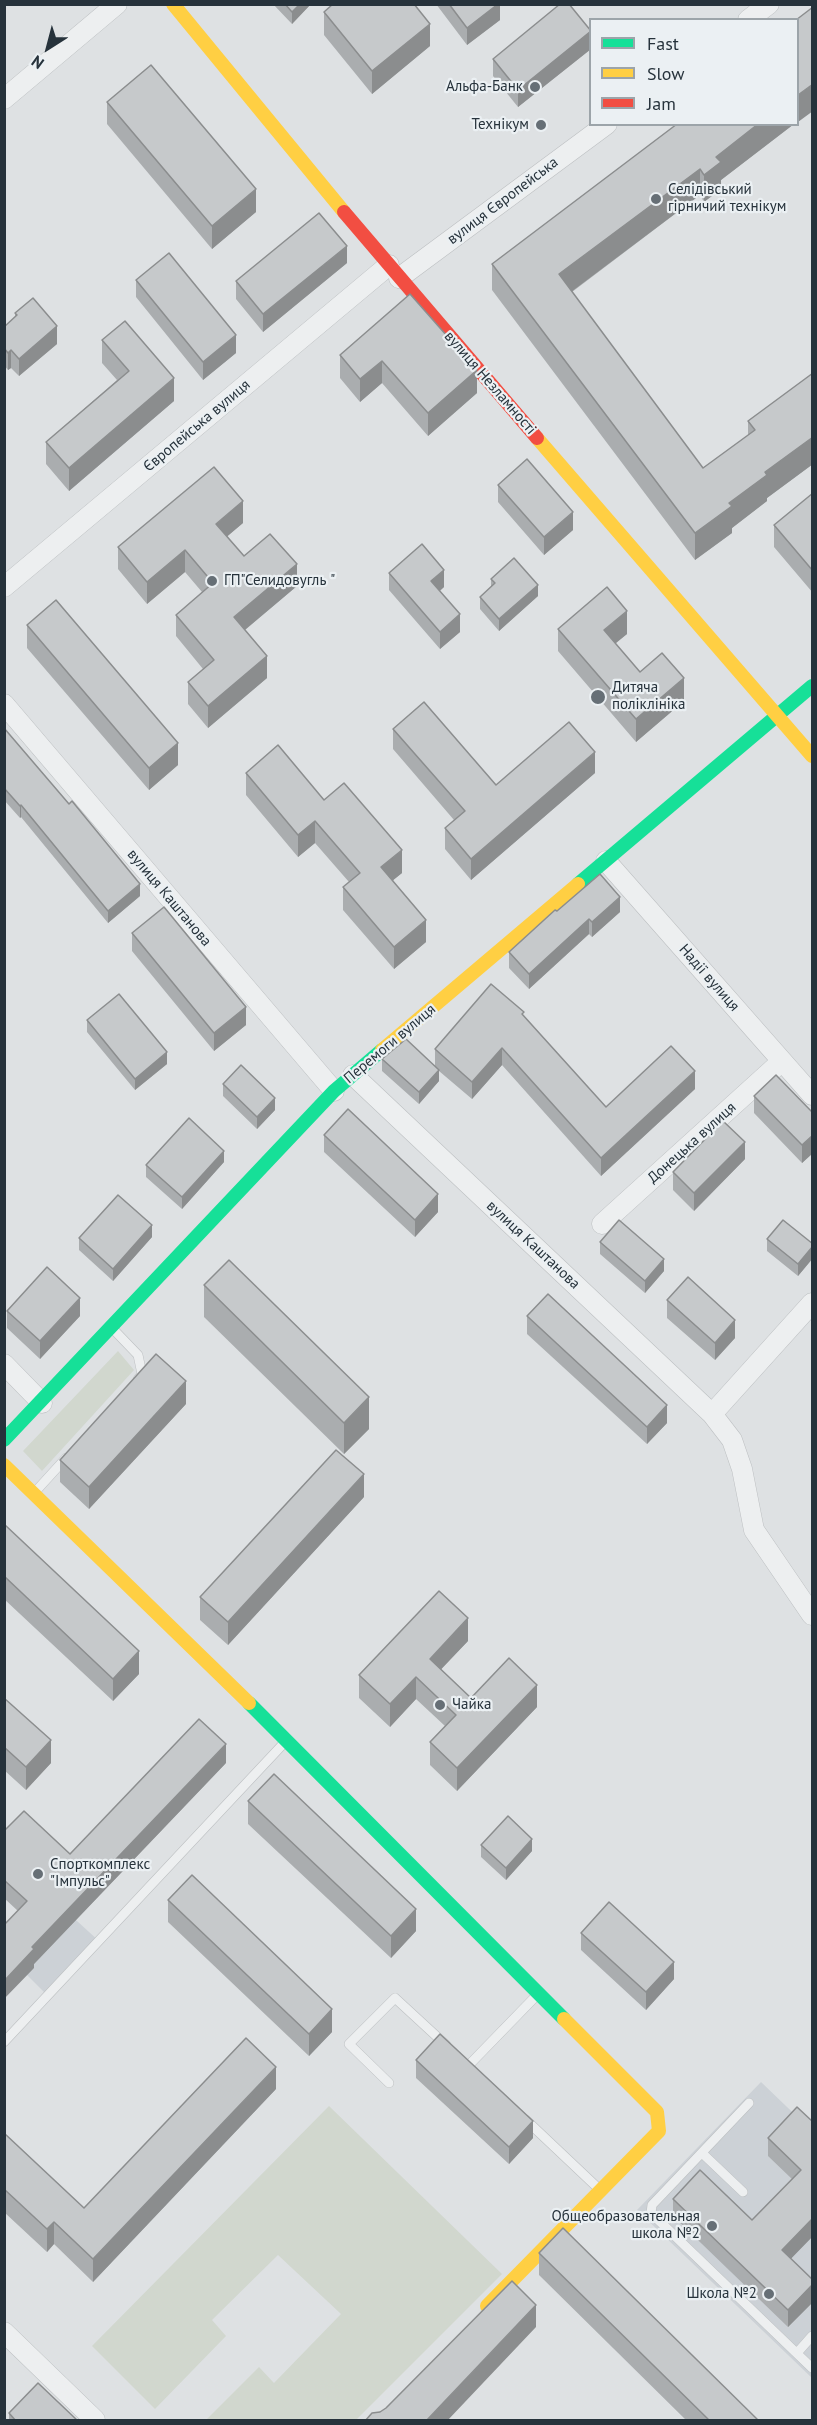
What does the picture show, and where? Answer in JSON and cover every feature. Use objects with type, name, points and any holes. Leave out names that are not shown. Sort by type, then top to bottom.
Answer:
[{"type":"street","points":[[4,99],[117,4]]},
{"type":"street","name":"вулиця Незламності","points":[[173,4],[394,272],[813,756]]},
{"type":"street","points":[[751,18],[769,4]]},
{"type":"street","name":"вулиця Європейська","points":[[394,272],[604,126]]},
{"type":"street","name":"Європейська вулиця","points":[[4,587],[394,272]]},
{"type":"street","name":"Перемоги вулиця","points":[[4,1440],[42,1403],[334,1091],[813,686]]},
{"type":"street","name":"вулиця Каштанова","points":[[4,704],[334,1091]]},
{"type":"street","name":"Надії вулиця","points":[[606,861],[813,1095]]},
{"type":"street","name":"Донецька вулиця","points":[[602,1224],[782,1061]]},
{"type":"street","name":"вулиця Каштанова","points":[[353,1075],[712,1414],[732,1440],[742,1469],[754,1530],[813,1615]]},
{"type":"street","points":[[712,1414],[813,1303]]},
{"type":"street","points":[[4,1364],[42,1403]]},
{"type":"street","points":[[4,1465],[287,1740],[657,2112],[659,2131],[600,2191],[567,2233],[481,2312]]},
{"type":"street","points":[[4,2332],[95,2421]]},
{"type":"lane","points":[[112,1328],[138,1355],[142,1374],[135,1382]]},
{"type":"lane","points":[[34,1494],[73,1451]]},
{"type":"lane","points":[[4,2042],[287,1740]]},
{"type":"lane","points":[[468,2066],[539,1993]]},
{"type":"lane","points":[[389,2083],[349,2044],[395,1998],[452,2051]]},
{"type":"lane","points":[[460,2058],[485,2082]]},
{"type":"lane","points":[[749,2103],[652,2205],[651,2213],[813,2368]]},
{"type":"lane","points":[[518,2113],[600,2191]]},
{"type":"lane","points":[[702,2152],[743,2192]]},
{"type":"lane","points":[[796,2353],[813,2336]]},
{"type":"shaded area","points":[[118,1351],[134,1370],[42,1471],[23,1451]]},
{"type":"shaded area","points":[[54,1900],[100,1942],[49,1997],[4,1952]]},
{"type":"shaded area","name":"Школа №2","points":[[761,2082],[812,2131],[812,2378],[637,2210]]},
{"type":"shaded area","points":[[329,2106],[502,2274],[356,2420],[206,2420],[259,2367],[274,2383],[341,2314],[278,2255],[212,2320],[226,2336],[155,2409],[92,2346]]},
{"type":"building","points":[[285,4],[300,4],[292,12]]},
{"type":"building","points":[[333,4],[414,4],[430,24],[372,71],[324,12]]},
{"type":"building","points":[[449,4],[498,4],[467,28]]},
{"type":"building","points":[[560,4],[569,4],[589,29],[589,33],[518,90],[493,59]]},
{"type":"building","points":[[813,7],[813,84],[799,94],[799,18]]},
{"type":"building","points":[[151,65],[256,189],[212,226],[107,102]]},
{"type":"building","points":[[674,126],[755,126],[716,157],[721,162],[704,175],[700,169],[559,274],[703,468],[755,430],[748,421],[813,373],[813,437],[765,472],[767,475],[729,503],[732,506],[695,533],[492,264]]},
{"type":"building","points":[[319,213],[347,246],[263,314],[236,281]]},
{"type":"building","points":[[169,253],[236,335],[203,362],[136,280]]},
{"type":"building","points":[[410,294],[477,370],[428,413],[382,361],[360,379],[340,355]]},
{"type":"building","points":[[33,298],[57,326],[19,359],[11,350],[8,353],[4,348],[4,327],[17,315],[15,313]]},
{"type":"building","points":[[125,321],[174,378],[69,468],[46,442],[129,371],[102,340]]},
{"type":"building","points":[[527,459],[573,512],[544,537],[498,485]]},
{"type":"building","points":[[214,467],[243,501],[216,524],[244,556],[270,534],[297,564],[234,617],[267,656],[208,706],[188,682],[214,660],[176,615],[213,583],[185,550],[147,582],[118,547]]},
{"type":"building","points":[[813,493],[813,571],[774,525]]},
{"type":"building","points":[[422,544],[444,570],[431,581],[460,614],[440,632],[389,573]]},
{"type":"building","points":[[514,558],[538,585],[499,619],[480,597],[495,583],[491,579]]},
{"type":"building","points":[[607,587],[627,611],[604,630],[640,672],[662,653],[684,678],[636,719],[558,629]]},
{"type":"building","points":[[56,600],[178,743],[149,768],[27,625]]},
{"type":"building","points":[[424,702],[496,785],[569,722],[595,752],[471,859],[445,828],[465,811],[393,729]]},
{"type":"building","points":[[4,728],[69,804],[72,801],[140,884],[108,911],[21,805],[4,788]]},
{"type":"building","points":[[278,745],[324,800],[344,783],[402,850],[381,867],[426,920],[394,947],[343,887],[360,873],[315,821],[298,835],[246,773]]},
{"type":"building","points":[[600,874],[620,897],[592,922],[589,919],[529,974],[509,952],[555,910],[557,911]]},
{"type":"building","points":[[164,907],[246,1007],[214,1033],[132,933]]},
{"type":"building","points":[[491,984],[524,1012],[522,1014],[606,1107],[671,1046],[695,1071],[601,1158],[502,1048],[472,1082],[435,1049]]},
{"type":"building","points":[[119,994],[167,1052],[135,1079],[87,1020]]},
{"type":"building","points":[[406,1039],[439,1070],[419,1092],[382,1059]]},
{"type":"building","points":[[241,1065],[275,1098],[257,1117],[223,1084]]},
{"type":"building","points":[[776,1075],[813,1113],[813,1135],[802,1145],[754,1096]]},
{"type":"building","points":[[348,1109],[438,1194],[415,1220],[324,1135]]},
{"type":"building","points":[[189,1118],[224,1151],[182,1197],[146,1165]]},
{"type":"building","points":[[723,1121],[745,1142],[694,1193],[673,1172]]},
{"type":"building","points":[[118,1195],[152,1225],[113,1269],[79,1238]]},
{"type":"building","points":[[619,1220],[664,1259],[645,1281],[600,1242]]},
{"type":"building","points":[[783,1220],[813,1244],[798,1264],[767,1239]]},
{"type":"building","points":[[229,1260],[369,1397],[344,1423],[204,1285]]},
{"type":"building","points":[[47,1267],[80,1298],[40,1341],[7,1311]]},
{"type":"building","points":[[688,1277],[735,1320],[715,1343],[667,1300]]},
{"type":"building","points":[[548,1294],[667,1405],[647,1427],[527,1316]]},
{"type":"building","points":[[156,1354],[186,1381],[89,1487],[60,1460]]},
{"type":"building","points":[[336,1450],[364,1474],[228,1622],[200,1597]]},
{"type":"building","points":[[4,1524],[139,1651],[113,1679],[4,1576]]},
{"type":"building","points":[[439,1591],[468,1618],[430,1659],[471,1698],[509,1658],[537,1685],[457,1768],[430,1742],[456,1715],[416,1677],[390,1704],[359,1675]]},
{"type":"building","points":[[4,1698],[51,1740],[26,1767],[4,1747]]},
{"type":"building","points":[[199,1719],[226,1744],[32,1947],[34,1949],[4,1981],[4,1925],[27,1901],[4,1880],[4,1831],[24,1811],[70,1854]]},
{"type":"building","points":[[274,1774],[416,1909],[391,1936],[248,1801]]},
{"type":"building","points":[[508,1816],[532,1839],[506,1868],[481,1845]]},
{"type":"building","points":[[192,1875],[332,2009],[309,2034],[168,1900]]},
{"type":"building","points":[[609,1902],[674,1962],[646,1992],[581,1933]]},
{"type":"building","points":[[440,2034],[533,2121],[509,2147],[416,2060]]},
{"type":"building","points":[[246,2038],[276,2067],[93,2259],[54,2222],[47,2229],[4,2189],[4,2133],[84,2208]]},
{"type":"building","name":"Общеобразовательная школа №2","points":[[797,2107],[813,2122],[813,2218],[782,2250],[813,2280],[813,2284],[788,2310],[673,2199],[700,2170],[752,2220],[801,2170],[768,2138]]},
{"type":"building","points":[[563,2228],[759,2421],[710,2421],[539,2253]]},
{"type":"building","points":[[512,2281],[536,2305],[426,2421],[365,2421],[372,2413],[386,2408]]},
{"type":"building","points":[[38,2383],[78,2421],[16,2421],[9,2413]]},
{"type":"traffic: fast","points":[[578,884],[812,686]]},
{"type":"traffic: fast","points":[[4,1440],[334,1091],[382,1050]]},
{"type":"traffic: fast","points":[[249,1703],[564,2019]]},
{"type":"traffic: slow","points":[[173,4],[344,212]]},
{"type":"traffic: slow","points":[[537,438],[812,756]]},
{"type":"traffic: slow","points":[[382,1050],[578,884]]},
{"type":"traffic: slow","points":[[4,1465],[249,1703]]},
{"type":"traffic: slow","points":[[487,2306],[659,2131],[657,2112],[564,2019]]},
{"type":"traffic: jam","points":[[344,212],[537,438]]},
{"type":"place","name":"Альфа-Банк","points":[[535,87]]},
{"type":"place","name":"Технікум","points":[[541,125]]},
{"type":"place","name":"Селідівський гірничий технікум","points":[[656,199]]},
{"type":"place","name":"ГП\"Селидовугль \"","points":[[212,581]]},
{"type":"place","name":"Дитяча поліклініка","points":[[598,697]]},
{"type":"place","name":"Чайка","points":[[440,1705]]},
{"type":"place","name":"Спорткомплекс \"Імпульс\"","points":[[38,1874]]},
{"type":"place","name":"Общеобразовательная школа №2","points":[[712,2226]]},
{"type":"place","name":"Школа №2","points":[[769,2294]]}]
